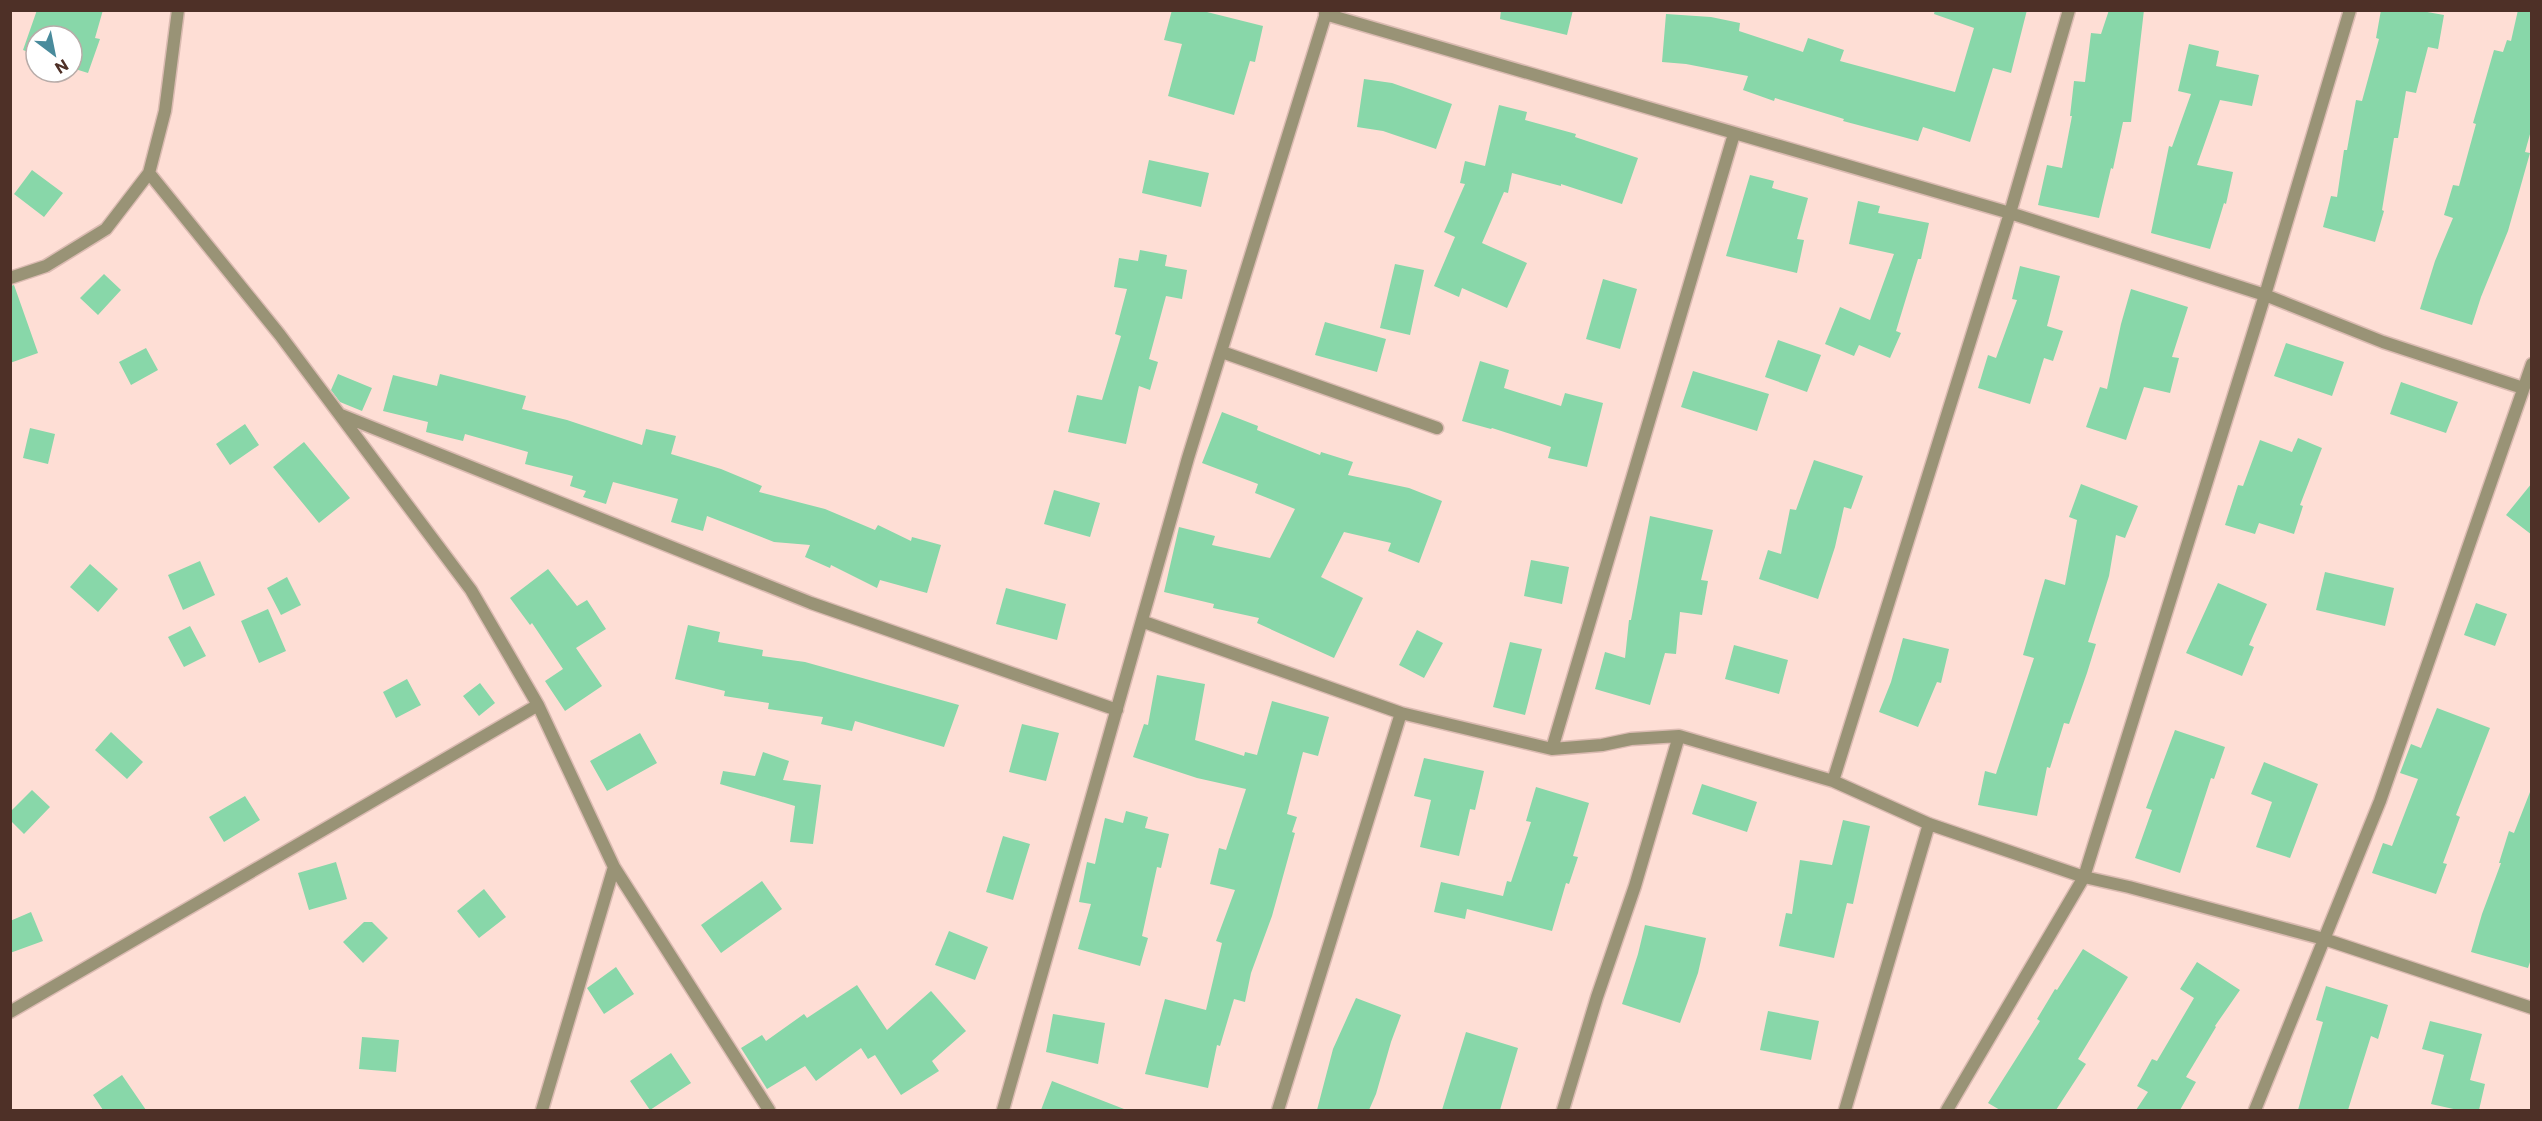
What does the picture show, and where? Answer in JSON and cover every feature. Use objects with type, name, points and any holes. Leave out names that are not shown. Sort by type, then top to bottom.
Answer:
[{"type":"street","points":[[10,278],[46,266],[106,229],[149,173],[165,111],[178,10]]},
{"type":"street","points":[[1833,781],[2010,213],[2068,10]]},
{"type":"street","points":[[1947,1110],[2084,877],[2265,295],[2350,10]]},
{"type":"street","points":[[1003,1110],[1188,458],[1326,12],[1734,134],[2010,213],[2265,295],[2384,342],[2523,388]]},
{"type":"street","points":[[1552,749],[1734,134]]},
{"type":"street","points":[[149,173],[210,247],[340,415],[471,590],[538,705],[614,867],[769,1110]]},
{"type":"street","points":[[1222,352],[1437,428]]},
{"type":"street","points":[[2255,1110],[2380,801],[2532,364]]},
{"type":"street","points":[[340,415],[811,603],[1117,710]]},
{"type":"street","points":[[1143,622],[1401,713],[1552,749],[1602,745],[1631,739],[1679,736],[1833,781],[1929,824],[2084,877],[2324,939],[2532,1008]]},
{"type":"street","points":[[10,1012],[538,705]]},
{"type":"street","points":[[1278,1110],[1401,713]]},
{"type":"street","points":[[1563,1110],[1597,997],[1635,886],[1679,736]]},
{"type":"street","points":[[1845,1110],[1929,824]]},
{"type":"street","points":[[542,1110],[614,867]]},
{"type":"building","points":[[37,10],[103,10],[95,38],[100,39],[88,73],[84,72],[84,24],[32,24]]},
{"type":"building","points":[[1172,10],[1199,10],[1263,26],[1255,62],[1250,61],[1234,115],[1168,96],[1182,44],[1164,40]]},
{"type":"building","points":[[1501,10],[1573,10],[1567,35],[1500,19]]},
{"type":"building","points":[[1935,10],[2027,10],[2011,73],[1993,68],[1970,142],[1923,127],[1918,141],[1843,121],[1844,119],[1775,98],[1774,101],[1743,90],[1748,76],[1686,64],[1662,62],[1666,14],[1711,17],[1740,23],[1739,31],[1803,52],[1808,38],[1844,50],[1840,61],[1955,92],[1974,28],[1934,14]]},
{"type":"building","points":[[2109,10],[2144,10],[2131,122],[2123,122],[2099,218],[2038,205],[2047,165],[2062,168],[2072,116],[2070,116],[2074,81],[2085,82],[2091,33],[2101,34]]},
{"type":"building","points":[[2381,10],[2416,10],[2444,15],[2438,49],[2428,47],[2416,93],[2406,91],[2398,138],[2394,138],[2382,210],[2384,211],[2375,242],[2323,227],[2331,196],[2337,197],[2344,150],[2347,150],[2356,100],[2362,101],[2379,39],[2376,38]]},
{"type":"building","points":[[2518,10],[2532,10],[2532,127],[2525,152],[2530,153],[2508,231],[2472,325],[2420,309],[2435,261],[2453,218],[2444,215],[2453,185],[2459,186],[2476,124],[2473,123],[2494,50],[2503,52],[2507,40],[2511,41]]},
{"type":"building","points":[[2189,44],[2219,51],[2216,66],[2259,75],[2252,106],[2220,100],[2197,165],[2233,172],[2226,204],[2224,203],[2210,249],[2151,233],[2169,146],[2172,147],[2191,94],[2178,91]]},
{"type":"building","points":[[1364,79],[1392,83],[1452,104],[1436,149],[1383,131],[1357,127]]},
{"type":"building","points":[[1499,105],[1527,112],[1525,120],[1576,134],[1575,137],[1638,158],[1622,204],[1561,184],[1561,186],[1512,173],[1508,193],[1504,192],[1482,243],[1527,263],[1507,308],[1462,288],[1459,297],[1434,286],[1455,237],[1444,232],[1465,184],[1460,183],[1465,161],[1485,166]]},
{"type":"building","points":[[1149,160],[1209,173],[1201,207],[1142,193]]},
{"type":"building","points":[[32,170],[63,193],[44,217],[14,194]]},
{"type":"building","points":[[1750,175],[1774,181],[1772,188],[1808,198],[1797,239],[1804,240],[1797,273],[1726,256]]},
{"type":"building","points":[[1858,201],[1880,206],[1878,213],[1929,223],[1921,259],[1918,259],[1896,331],[1901,333],[1890,358],[1859,345],[1854,356],[1825,344],[1840,307],[1870,320],[1894,254],[1849,244]]},
{"type":"building","points":[[1140,250],[1167,255],[1165,266],[1187,270],[1182,299],[1166,296],[1149,359],[1158,362],[1150,390],[1139,386],[1126,444],[1068,432],[1077,395],[1102,400],[1121,336],[1115,334],[1127,289],[1114,287],[1119,258],[1138,261]]},
{"type":"building","points":[[1395,264],[1424,270],[1410,335],[1380,328]]},
{"type":"building","points":[[2020,266],[2060,276],[2047,326],[2063,331],[2053,361],[2044,358],[2030,404],[1978,388],[1988,355],[1996,358],[2017,300],[2012,299]]},
{"type":"building","points":[[104,274],[121,290],[98,315],[80,298]]},
{"type":"building","points":[[1603,279],[1637,289],[1620,349],[1586,339]]},
{"type":"building","points":[[14,285],[38,353],[10,363],[10,286]]},
{"type":"building","points":[[2131,289],[2188,307],[2172,357],[2179,358],[2170,393],[2144,387],[2126,440],[2086,427],[2100,387],[2107,389]]},
{"type":"building","points":[[1325,322],[1386,339],[1377,372],[1315,355]]},
{"type":"building","points":[[1778,340],[1821,355],[1807,392],[1765,377]]},
{"type":"building","points":[[2286,343],[2344,362],[2332,396],[2274,376]]},
{"type":"building","points":[[146,348],[158,370],[131,385],[119,362]]},
{"type":"building","points":[[1480,361],[1509,370],[1504,388],[1561,406],[1565,393],[1603,403],[1587,467],[1548,458],[1551,447],[1462,421]]},
{"type":"building","points":[[1693,371],[1769,394],[1757,431],[1681,407]]},
{"type":"building","points":[[338,374],[372,388],[362,411],[340,402],[331,390]]},
{"type":"building","points":[[440,374],[526,396],[522,409],[567,420],[642,445],[646,429],[676,436],[671,454],[721,469],[762,486],[759,492],[825,509],[875,530],[878,525],[911,541],[912,537],[941,545],[927,593],[880,580],[877,588],[831,565],[830,568],[805,557],[810,545],[774,542],[707,516],[703,531],[671,522],[678,499],[613,482],[606,504],[583,497],[586,491],[570,486],[573,476],[525,464],[528,452],[465,434],[463,441],[426,432],[428,422],[383,411],[393,375],[437,386]]},
{"type":"building","points":[[2401,382],[2458,402],[2446,433],[2390,414]]},
{"type":"building","points":[[1222,412],[1258,426],[1257,430],[1320,455],[1321,452],[1353,462],[1348,475],[1409,488],[1442,501],[1419,563],[1388,551],[1391,543],[1344,532],[1321,577],[1363,598],[1334,658],[1257,623],[1259,618],[1213,608],[1214,604],[1164,592],[1179,527],[1215,536],[1212,545],[1270,558],[1295,509],[1255,493],[1258,484],[1202,463]]},
{"type":"building","points":[[245,424],[259,445],[230,465],[216,444]]},
{"type":"building","points":[[30,428],[55,434],[48,464],[23,458]]},
{"type":"building","points":[[2298,438],[2322,448],[2300,505],[2303,506],[2294,534],[2259,523],[2255,534],[2225,525],[2238,485],[2243,486],[2260,440],[2292,452]]},
{"type":"building","points":[[304,442],[350,498],[319,523],[273,467]]},
{"type":"building","points":[[1814,460],[1863,476],[1851,509],[1844,507],[1835,547],[1818,599],[1759,579],[1768,550],[1781,554],[1790,509],[1796,510]]},
{"type":"building","points":[[2532,483],[2532,535],[2506,515]]},
{"type":"building","points":[[2081,484],[2138,506],[2125,538],[2116,535],[2109,576],[2088,642],[2096,644],[2087,673],[2069,724],[2064,723],[2050,768],[2047,767],[2037,816],[1978,805],[1985,771],[1996,774],[2034,658],[2023,655],[2045,579],[2065,585],[2077,520],[2069,517]]},
{"type":"building","points":[[1054,490],[1100,503],[1090,537],[1044,524]]},
{"type":"building","points":[[1650,516],[1713,530],[1701,580],[1708,581],[1702,615],[1680,612],[1676,654],[1665,653],[1650,705],[1595,689],[1605,652],[1625,658],[1629,620],[1631,620]]},
{"type":"building","points":[[1531,560],[1569,567],[1562,604],[1524,596]]},
{"type":"building","points":[[200,561],[215,595],[183,610],[168,575]]},
{"type":"building","points":[[90,564],[118,589],[98,612],[70,587]]},
{"type":"building","points":[[548,569],[577,606],[587,600],[606,629],[576,648],[602,686],[565,711],[545,681],[563,669],[532,623],[530,625],[510,598]]},
{"type":"building","points":[[2325,572],[2394,588],[2385,626],[2316,610]]},
{"type":"building","points":[[287,577],[301,605],[281,615],[267,588]]},
{"type":"building","points":[[2218,583],[2267,604],[2249,645],[2254,647],[2242,676],[2186,653]]},
{"type":"building","points":[[1006,588],[1066,604],[1057,640],[996,624]]},
{"type":"building","points":[[2476,603],[2507,614],[2495,646],[2464,635]]},
{"type":"building","points":[[268,609],[286,651],[259,663],[241,621]]},
{"type":"building","points":[[688,625],[720,632],[718,642],[763,650],[762,656],[805,662],[959,705],[944,747],[855,721],[852,731],[821,724],[823,717],[768,709],[769,703],[724,696],[725,691],[675,679]]},
{"type":"building","points":[[190,626],[206,656],[184,667],[168,637]]},
{"type":"building","points":[[1417,630],[1443,643],[1424,678],[1399,665]]},
{"type":"building","points":[[1903,638],[1949,649],[1941,683],[1937,682],[1918,727],[1879,712],[1891,682]]},
{"type":"building","points":[[1510,642],[1542,649],[1525,715],[1493,707]]},
{"type":"building","points":[[1734,645],[1788,660],[1779,694],[1725,679]]},
{"type":"building","points":[[1157,675],[1205,684],[1195,740],[1244,756],[1245,752],[1257,755],[1272,701],[1329,717],[1318,756],[1303,752],[1287,814],[1297,817],[1292,832],[1295,833],[1272,916],[1251,973],[1245,1002],[1234,999],[1220,1046],[1217,1045],[1208,1088],[1145,1074],[1165,999],[1206,1010],[1222,943],[1216,941],[1235,890],[1210,884],[1219,848],[1226,850],[1246,789],[1197,778],[1133,757],[1144,724],[1148,725]]},
{"type":"building","points":[[407,679],[421,705],[396,718],[383,692]]},
{"type":"building","points":[[480,683],[495,703],[479,716],[463,696]]},
{"type":"building","points":[[2437,708],[2490,728],[2456,815],[2460,817],[2443,863],[2447,864],[2436,894],[2372,873],[2383,843],[2392,846],[2418,779],[2400,773],[2411,744],[2421,748]]},
{"type":"building","points":[[1022,724],[1059,733],[1046,781],[1009,772]]},
{"type":"building","points":[[2175,730],[2225,747],[2214,779],[2211,778],[2180,873],[2135,858],[2152,810],[2146,808]]},
{"type":"building","points":[[111,732],[143,762],[127,779],[95,750]]},
{"type":"building","points":[[640,733],[657,763],[607,791],[590,761]]},
{"type":"building","points":[[763,752],[789,761],[783,780],[821,785],[813,844],[790,842],[795,806],[720,784],[723,771],[755,776]]},
{"type":"building","points":[[1424,758],[1484,771],[1475,810],[1470,809],[1459,856],[1420,847],[1431,800],[1414,796]]},
{"type":"building","points":[[2264,762],[2318,784],[2290,858],[2256,847],[2272,802],[2251,794]]},
{"type":"building","points":[[1702,784],[1757,802],[1747,832],[1692,814]]},
{"type":"building","points":[[1536,787],[1589,803],[1573,856],[1578,857],[1569,884],[1566,883],[1552,931],[1467,909],[1465,919],[1434,912],[1441,882],[1503,896],[1507,881],[1511,882],[1531,822],[1526,821]]},
{"type":"building","points":[[32,790],[50,807],[24,834],[10,820],[10,812]]},
{"type":"building","points":[[2530,792],[2532,956],[2528,968],[2471,952],[2501,863],[2499,863],[2509,831],[2514,833]]},
{"type":"building","points":[[245,796],[260,820],[224,842],[209,817]]},
{"type":"building","points":[[1126,811],[1148,817],[1145,828],[1169,834],[1161,868],[1157,867],[1142,936],[1148,938],[1140,966],[1078,949],[1091,904],[1079,902],[1087,862],[1095,864],[1105,818],[1123,823]]},
{"type":"building","points":[[1843,820],[1870,826],[1853,904],[1847,903],[1834,958],[1779,946],[1786,913],[1792,914],[1800,860],[1832,865]]},
{"type":"building","points":[[1003,836],[1030,844],[1013,900],[986,892]]},
{"type":"building","points":[[336,862],[347,899],[309,910],[298,873]]},
{"type":"building","points":[[762,881],[782,909],[721,953],[701,925]]},
{"type":"building","points":[[484,889],[506,917],[479,938],[457,911]]},
{"type":"building","points":[[31,912],[43,941],[10,953],[10,921]]},
{"type":"building","points":[[364,922],[372,922],[388,938],[363,963],[343,942]]},
{"type":"building","points":[[1645,925],[1706,938],[1698,973],[1680,1023],[1622,1004]]},
{"type":"building","points":[[949,931],[988,947],[975,980],[935,965]]},
{"type":"building","points":[[2083,949],[2128,977],[2078,1059],[2086,1064],[2056,1110],[2000,1110],[1988,1103],[2040,1021],[2037,1019],[2055,989],[2057,990]]},
{"type":"building","points":[[2197,962],[2240,990],[2215,1026],[2186,1077],[2196,1082],[2180,1110],[2136,1110],[2148,1092],[2137,1086],[2152,1059],[2157,1061],[2194,998],[2180,989]]},
{"type":"building","points":[[616,967],[634,994],[604,1014],[587,988]]},
{"type":"building","points":[[857,985],[887,1030],[931,991],[966,1031],[932,1061],[939,1071],[901,1095],[875,1055],[868,1059],[861,1048],[816,1081],[805,1066],[767,1089],[741,1048],[762,1035],[766,1041],[804,1014],[807,1018]]},
{"type":"building","points":[[2326,986],[2388,1005],[2378,1039],[2371,1036],[2348,1110],[2298,1110],[2323,1022],[2316,1020]]},
{"type":"building","points":[[1356,998],[1401,1015],[1376,1094],[1369,1110],[1317,1110],[1333,1049]]},
{"type":"building","points":[[1768,1011],[1819,1021],[1811,1060],[1760,1050]]},
{"type":"building","points":[[1053,1014],[1105,1023],[1098,1064],[1046,1052]]},
{"type":"building","points":[[2430,1021],[2482,1034],[2470,1080],[2485,1084],[2479,1110],[2458,1110],[2431,1104],[2444,1055],[2422,1049]]},
{"type":"building","points":[[1466,1032],[1518,1048],[1500,1110],[1442,1110]]},
{"type":"building","points":[[362,1037],[399,1040],[396,1072],[359,1069]]},
{"type":"building","points":[[671,1053],[691,1083],[650,1110],[630,1081]]},
{"type":"building","points":[[122,1075],[146,1110],[103,1110],[93,1095]]},
{"type":"building","points":[[1052,1081],[1124,1109],[1041,1110]]}]
